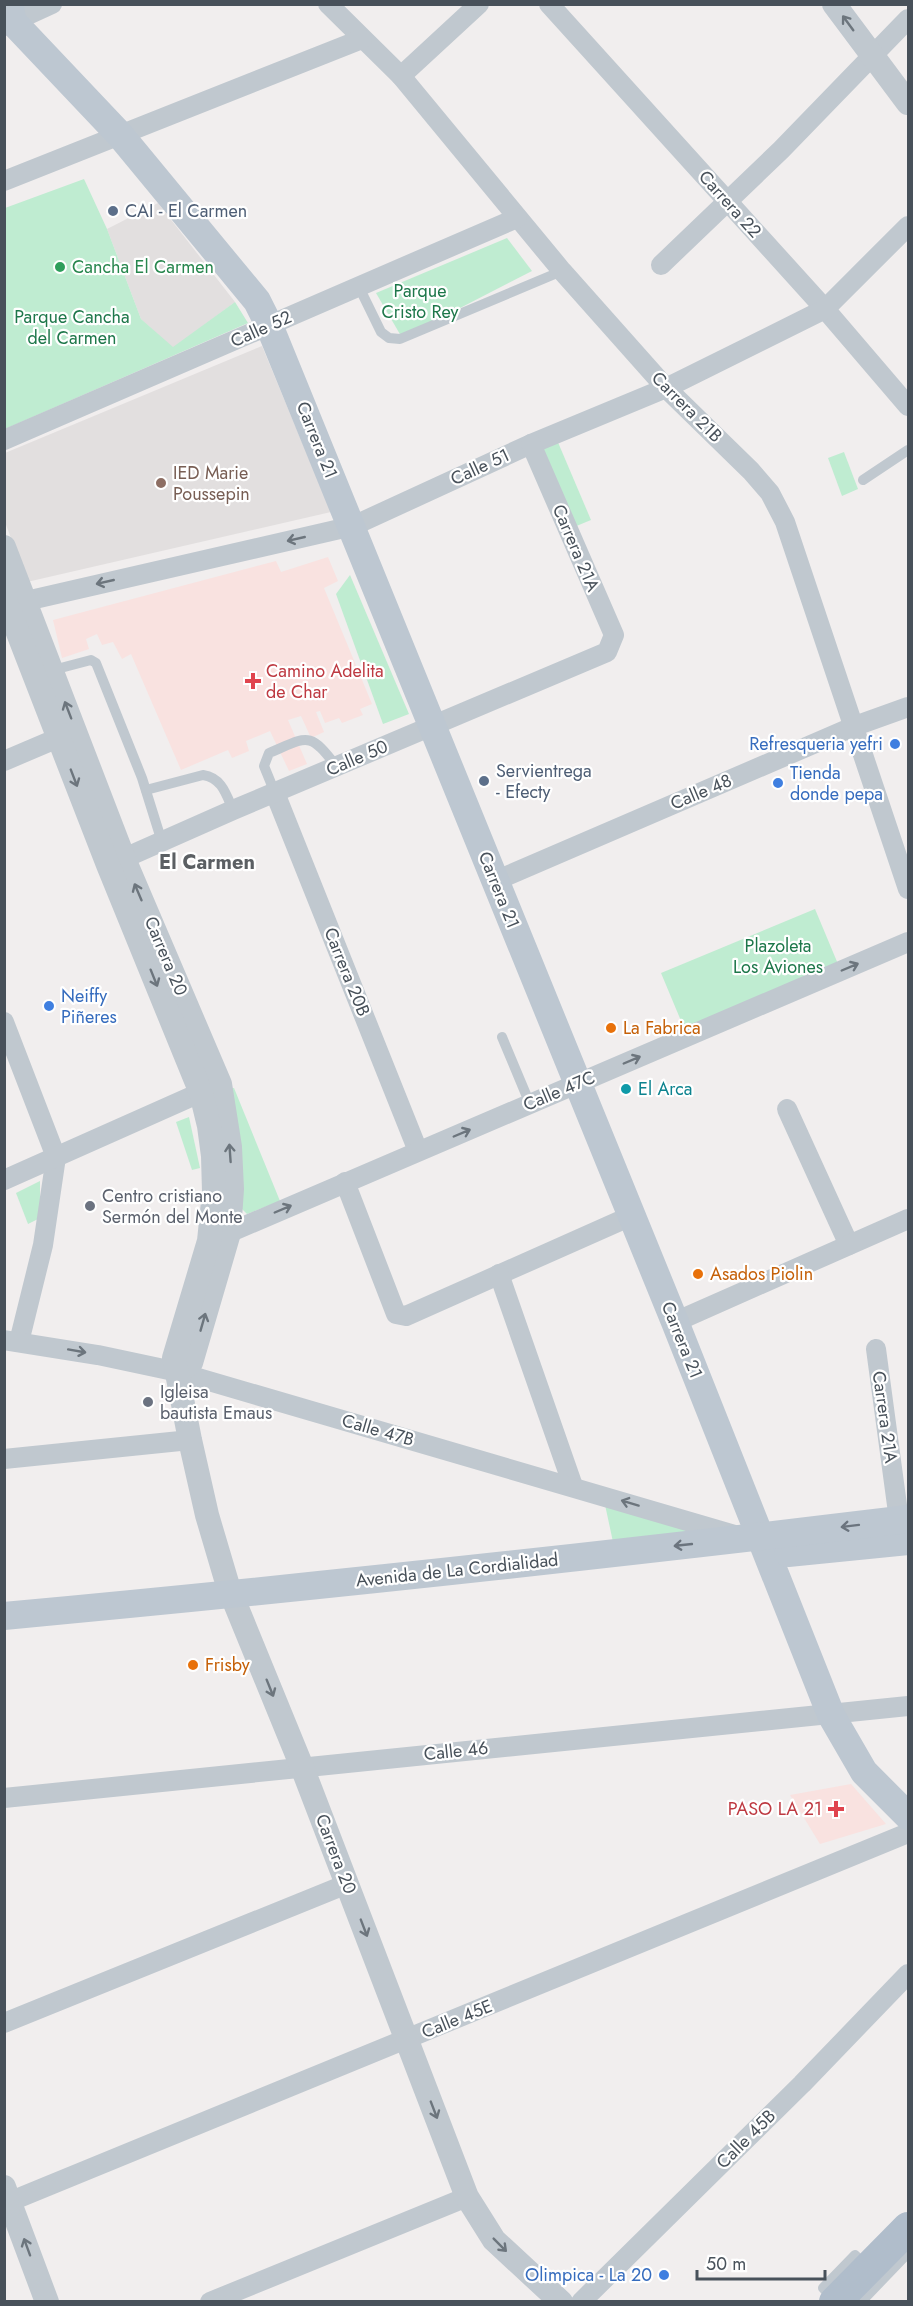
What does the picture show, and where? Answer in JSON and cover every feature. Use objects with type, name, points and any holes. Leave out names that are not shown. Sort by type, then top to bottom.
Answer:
[{"type":"main road","name":"Carrera 21","points":[[8,17],[120,135],[257,301],[353,526],[675,1322],[759,1544],[831,1715],[864,1772],[909,1816]]},
{"type":"main road","name":"Avenida de La Cordialidad","points":[[4,1632],[235,1603],[905,1527]]},
{"type":"main road","name":"Avenida de La Cordialidad","points":[[4,1616],[235,1603]]},
{"type":"main road","points":[[836,2301],[909,2228]]},
{"type":"street","points":[[8,17],[52,4]]},
{"type":"street","name":"Carrera 21B","points":[[328,4],[401,76],[517,218],[666,388],[751,471],[770,493],[785,522],[909,889]]},
{"type":"street","points":[[401,76],[479,4]]},
{"type":"street","name":"Carrera 22","points":[[549,4],[825,309],[909,406]]},
{"type":"street","points":[[834,4],[909,104]]},
{"type":"street","points":[[661,265],[728,202],[909,19]]},
{"type":"street","points":[[4,180],[362,39]]},
{"type":"street","name":"Calle 52","points":[[4,441],[517,218]]},
{"type":"street","name":"Calle 51","points":[[11,602],[353,526],[531,444],[666,388],[825,309],[909,226]]},
{"type":"street","name":"Carrera 21A","points":[[531,444],[614,635],[607,652]]},
{"type":"street","name":"Carrera 20","points":[[4,547],[11,602],[58,738],[116,862],[210,1088],[230,1147],[232,1189],[219,1237],[174,1358],[189,1440],[207,1515],[235,1603],[302,1767],[467,2197],[494,2240],[561,2301]]},
{"type":"street","name":"Carrera 20","points":[[11,602],[53,670],[116,862]]},
{"type":"street","name":"Calle 50","points":[[116,862],[233,810],[607,652]]},
{"type":"street","name":"Calle 48","points":[[495,881],[855,726],[909,707]]},
{"type":"street","points":[[4,761],[58,738]]},
{"type":"street","name":"Carrera 20B","points":[[275,793],[418,1151]]},
{"type":"street","name":"Calle 47C","points":[[219,1237],[909,942]]},
{"type":"street","points":[[4,1022],[57,1156],[43,1245],[12,1341]]},
{"type":"street","points":[[4,1180],[210,1088]]},
{"type":"street","points":[[787,1109],[849,1245]]},
{"type":"street","points":[[345,1182],[396,1314],[406,1316],[631,1216]]},
{"type":"street","points":[[675,1322],[909,1219]]},
{"type":"street","points":[[499,1274],[573,1486]]},
{"type":"street","name":"Calle 47B","points":[[12,1341],[98,1355],[178,1372],[573,1486],[759,1544]]},
{"type":"street","name":"Carrera 21A","points":[[876,1349],[905,1527]]},
{"type":"street","points":[[4,1459],[189,1440]]},
{"type":"street","name":"Calle 46","points":[[4,1798],[909,1706]]},
{"type":"street","name":"Calle 45E","points":[[6,2197],[406,2039],[909,1833]]},
{"type":"street","points":[[4,2023],[347,1884]]},
{"type":"street","name":"Calle 45B","points":[[581,2301],[802,2084],[909,1974]]},
{"type":"street","points":[[6,2197],[47,2301]]},
{"type":"street","points":[[210,2301],[467,2197]]},
{"type":"lane","points":[[358,287],[381,332],[389,338],[400,339],[562,270]]},
{"type":"lane","points":[[863,480],[909,450]]},
{"type":"lane","points":[[53,670],[91,660],[96,663],[146,790],[162,842]]},
{"type":"lane","points":[[275,793],[264,766],[269,753],[302,739],[318,743],[337,767]]},
{"type":"lane","points":[[146,790],[203,775],[212,777],[221,784],[233,810]]},
{"type":"lane","points":[[502,1037],[530,1104]]},
{"type":"lane","points":[[861,2301],[909,2253]]},
{"type":"shaded area","points":[[158,203],[235,302],[173,348],[141,319],[107,229]]},
{"type":"shaded area","name":"IED Marie Poussepin","points":[[262,346],[331,512],[27,582],[5,522],[5,453]]},
{"type":"shaded area","name":"Camino Adelita de Char","points":[[328,557],[338,581],[324,588],[372,704],[360,709],[363,715],[342,723],[339,718],[325,723],[320,711],[316,712],[324,732],[311,738],[301,716],[288,720],[307,764],[289,771],[270,731],[246,741],[249,751],[232,758],[228,750],[181,770],[131,654],[122,659],[113,642],[102,645],[97,634],[86,639],[89,649],[62,658],[53,620],[276,561],[281,572]]},
{"type":"shaded area","name":"PASO LA 21","points":[[851,1784],[886,1824],[820,1844],[790,1795]]},
{"type":"green space","name":"Parque Cancha del Carmen","points":[[84,179],[107,229],[141,319],[173,347],[235,302],[248,323],[5,429],[5,208]]},
{"type":"green space","name":"Parque Cristo Rey","points":[[507,238],[532,271],[401,336],[376,293]]},
{"type":"green space","points":[[557,440],[591,520],[574,527],[540,448]]},
{"type":"green space","points":[[844,452],[858,489],[842,496],[828,458]]},
{"type":"green space","points":[[350,575],[409,714],[383,724],[336,594]]},
{"type":"green space","name":"Plazoleta Los Aviones","points":[[815,909],[838,964],[684,1028],[661,973]]},
{"type":"green space","points":[[234,1088],[280,1201],[247,1214],[236,1203],[226,1089]]},
{"type":"green space","points":[[189,1117],[200,1168],[192,1170],[176,1122]]},
{"type":"green space","points":[[40,1181],[40,1218],[28,1224],[16,1193]]},
{"type":"green space","points":[[604,1500],[696,1533],[613,1542]]},
{"type":"place","name":"CAI - El Carmen","points":[[113,211]]},
{"type":"place","name":"Cancha El Carmen","points":[[60,267]]},
{"type":"place","name":"IED Marie Poussepin","points":[[161,483]]},
{"type":"place","name":"Camino Adelita de Char","points":[[253,681]]},
{"type":"place","name":"Refresqueria yefri","points":[[895,744]]},
{"type":"place","name":"Servientrega - Efecty","points":[[484,781]]},
{"type":"place","name":"Tienda donde pepa","points":[[778,783]]},
{"type":"place","name":"Neiffy Piñeres","points":[[49,1006]]},
{"type":"place","name":"La Fabrica","points":[[611,1028]]},
{"type":"place","name":"El Arca","points":[[626,1089]]},
{"type":"place","name":"Centro cristiano Sermón del Monte","points":[[90,1206]]},
{"type":"place","name":"Asados Piolin","points":[[698,1274]]},
{"type":"place","name":"Igleisa bautista Emaus","points":[[148,1402]]},
{"type":"place","name":"Frisby","points":[[193,1665]]},
{"type":"place","name":"PASO LA 21","points":[[836,1809]]},
{"type":"place","name":"Olimpica - La 20","points":[[664,2275]]},
{"type":"district","name":"El Carmen","points":[[207,862]]}]
